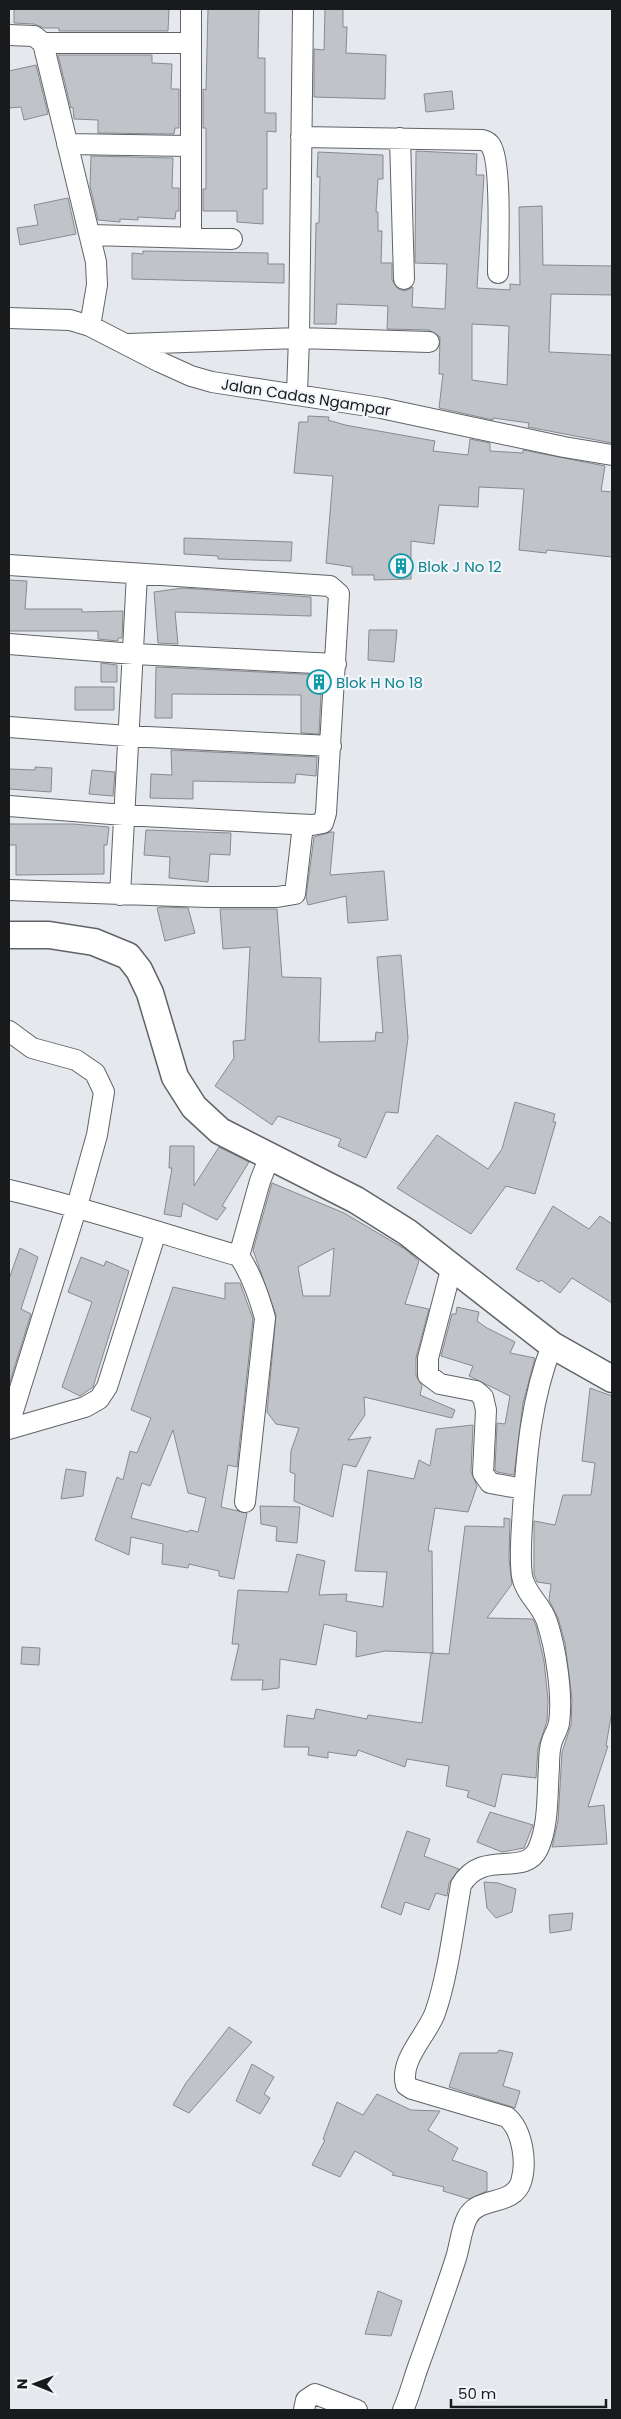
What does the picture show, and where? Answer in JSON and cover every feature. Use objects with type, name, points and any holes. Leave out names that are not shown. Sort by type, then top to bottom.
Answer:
[{"type":"main road","points":[[9,936],[49,935],[94,942],[128,956],[139,970],[150,993],[175,1077],[194,1107],[220,1131],[356,1200],[407,1232],[552,1345],[612,1379]]},
{"type":"street","points":[[191,9],[189,146],[191,238]]},
{"type":"street","points":[[297,393],[303,9]]},
{"type":"street","points":[[9,34],[34,36],[43,43],[190,42]]},
{"type":"street","points":[[43,43],[96,262],[97,286],[90,326]]},
{"type":"street","points":[[302,137],[482,140],[492,146],[497,164],[498,272]]},
{"type":"street","points":[[400,138],[404,279]]},
{"type":"street","points":[[66,144],[189,146]]},
{"type":"street","points":[[91,235],[232,239]]},
{"type":"street","name":"Jalan Cadas Ngampar","points":[[9,318],[70,320],[90,326],[191,376],[238,386],[297,393],[381,408],[564,447],[612,455]]},
{"type":"street","points":[[129,344],[299,338],[429,342]]},
{"type":"street","points":[[9,565],[330,586],[339,594],[331,746],[326,813],[323,823],[302,825],[124,815],[9,806]]},
{"type":"street","points":[[120,896],[137,574]]},
{"type":"street","points":[[9,644],[134,654],[336,664]]},
{"type":"street","points":[[9,727],[127,736],[331,746]]},
{"type":"street","points":[[9,890],[120,896],[276,897],[295,894],[302,825]]},
{"type":"street","points":[[9,1030],[32,1048],[76,1060],[95,1073],[104,1092],[97,1135],[77,1206],[9,1424]]},
{"type":"street","points":[[239,1256],[260,1181],[270,1156]]},
{"type":"street","points":[[9,1190],[77,1206],[156,1232],[239,1256],[260,1297],[265,1318],[245,1502]]},
{"type":"street","points":[[9,1428],[85,1407],[99,1399],[107,1387],[156,1232]]},
{"type":"street","points":[[452,1266],[428,1358],[428,1375],[440,1384],[476,1391],[483,1397],[486,1410],[483,1473],[490,1483],[524,1490]]},
{"type":"street","points":[[403,2410],[456,2257],[467,2218],[472,2210],[479,2206],[508,2197],[518,2190],[523,2171],[520,2140],[515,2126],[507,2117],[412,2089],[406,2085],[405,2080],[408,2064],[435,2013],[462,1885],[468,1875],[476,1868],[522,1863],[530,1860],[537,1851],[543,1834],[550,1751],[559,1724],[559,1702],[555,1664],[547,1621],[528,1591],[523,1579],[521,1542],[531,1415],[552,1345]]},
{"type":"street","points":[[304,2410],[306,2400],[315,2394],[356,2410]]},
{"type":"building","points":[[14,9],[169,9],[168,31],[59,31],[59,28],[44,28],[34,24],[14,23]]},
{"type":"building","points":[[208,9],[259,9],[258,58],[265,58],[265,113],[276,113],[276,132],[267,131],[267,189],[263,189],[263,224],[237,222],[237,211],[203,211],[203,189],[206,189],[206,128],[203,128],[203,89],[206,90]]},
{"type":"building","points":[[325,9],[343,9],[343,27],[347,27],[346,53],[386,55],[385,99],[314,97],[314,49],[324,50]]},
{"type":"building","points":[[58,55],[152,55],[152,63],[172,64],[171,89],[179,89],[179,128],[175,128],[174,134],[98,133],[98,120],[74,119],[73,107],[71,108]]},
{"type":"building","points":[[36,65],[48,114],[24,120],[21,107],[9,108],[9,71]]},
{"type":"building","points":[[452,91],[454,109],[426,112],[424,94]]},
{"type":"building","points":[[416,151],[477,154],[476,175],[484,175],[477,288],[510,290],[510,284],[520,285],[519,207],[542,206],[543,265],[612,266],[612,295],[551,294],[549,352],[612,355],[612,443],[528,427],[529,423],[493,418],[493,420],[439,408],[443,374],[439,374],[440,337],[429,330],[387,329],[388,306],[337,304],[336,324],[314,324],[316,223],[319,223],[320,177],[317,177],[318,152],[383,155],[383,179],[378,179],[376,212],[378,212],[378,231],[382,231],[381,263],[392,263],[392,280],[398,289],[405,291],[413,287],[412,307],[445,309],[447,264],[415,263]],"holes":[[[472,324],[509,326],[507,385],[472,380]]]},
{"type":"building","points":[[91,156],[173,158],[172,188],[179,188],[179,211],[176,211],[175,219],[138,217],[138,220],[120,219],[120,222],[98,220],[90,186]]},
{"type":"building","points":[[68,198],[76,234],[20,245],[17,228],[38,225],[34,205]]},
{"type":"building","points":[[143,251],[268,253],[268,264],[284,264],[284,283],[132,279],[132,253],[143,254]]},
{"type":"building","points":[[308,416],[329,417],[328,420],[345,425],[435,441],[433,451],[468,455],[470,439],[490,443],[490,451],[523,453],[523,450],[605,466],[601,491],[612,492],[612,557],[547,550],[546,553],[519,550],[524,489],[479,487],[478,507],[439,505],[434,544],[411,541],[411,579],[374,580],[374,575],[352,575],[352,567],[326,563],[333,476],[294,473],[299,422],[308,422]]},
{"type":"building","points":[[184,538],[292,542],[291,561],[218,559],[218,556],[184,554]]},
{"type":"building","points":[[9,580],[27,581],[25,609],[82,609],[82,612],[123,611],[122,638],[118,638],[118,641],[98,639],[98,631],[9,631]]},
{"type":"building","points":[[183,588],[311,597],[311,616],[175,612],[178,644],[158,643],[154,592]]},
{"type":"building","points":[[369,630],[397,630],[394,662],[368,660]]},
{"type":"building","points":[[101,663],[117,665],[117,682],[101,682]]},
{"type":"building","points":[[156,667],[322,675],[319,734],[301,733],[301,695],[172,694],[172,718],[155,718]]},
{"type":"building","points":[[75,687],[114,687],[114,710],[75,710]]},
{"type":"building","points":[[171,750],[317,757],[316,776],[296,774],[295,783],[193,781],[193,799],[150,798],[151,774],[172,775]]},
{"type":"building","points":[[35,767],[52,768],[51,792],[9,789],[9,769],[35,770]]},
{"type":"building","points":[[92,770],[115,772],[113,796],[89,794]]},
{"type":"building","points":[[9,824],[73,824],[109,827],[107,845],[104,845],[104,874],[16,875],[16,845],[9,845]]},
{"type":"building","points":[[146,830],[231,833],[230,855],[210,854],[208,882],[169,878],[170,857],[144,855]]},
{"type":"building","points":[[334,832],[330,875],[384,871],[388,920],[348,923],[346,896],[308,905],[306,897],[314,837]]},
{"type":"building","points":[[157,908],[188,908],[195,933],[165,941]]},
{"type":"building","points":[[220,909],[277,909],[282,977],[321,978],[319,1042],[375,1041],[376,1032],[383,1033],[377,957],[401,955],[408,1038],[398,1113],[386,1112],[366,1158],[338,1146],[341,1139],[278,1116],[272,1125],[215,1086],[234,1058],[233,1041],[245,1040],[250,947],[223,949]]},
{"type":"building","points":[[515,1102],[555,1114],[553,1122],[556,1122],[535,1194],[506,1186],[471,1234],[397,1188],[437,1135],[488,1169],[502,1149]]},
{"type":"building","points":[[170,1146],[194,1146],[194,1186],[219,1147],[249,1162],[222,1206],[226,1208],[217,1220],[183,1203],[181,1217],[164,1214],[172,1168],[169,1168]]},
{"type":"building","points":[[272,1183],[344,1213],[405,1249],[419,1261],[405,1304],[429,1309],[416,1358],[416,1375],[422,1386],[420,1395],[455,1410],[452,1418],[364,1397],[365,1415],[348,1440],[371,1437],[356,1467],[343,1464],[333,1517],[294,1501],[295,1474],[290,1472],[291,1451],[299,1428],[276,1424],[267,1412],[276,1315],[253,1250]],"holes":[[[334,1248],[330,1296],[303,1296],[298,1267]]]},
{"type":"building","points":[[553,1206],[589,1229],[600,1216],[612,1224],[612,1303],[572,1278],[560,1293],[541,1280],[539,1282],[516,1269]]},
{"type":"building","points":[[20,1248],[38,1257],[21,1309],[31,1314],[9,1385],[9,1279]]},
{"type":"building","points":[[81,1257],[104,1266],[106,1261],[129,1271],[93,1387],[80,1396],[62,1387],[92,1302],[68,1292]]},
{"type":"building","points":[[225,1283],[240,1283],[253,1319],[237,1467],[228,1465],[221,1507],[247,1513],[234,1579],[219,1576],[219,1571],[189,1564],[188,1568],[162,1564],[163,1544],[131,1537],[129,1555],[95,1540],[117,1477],[123,1480],[130,1451],[137,1453],[151,1418],[131,1410],[173,1287],[225,1299]],"holes":[[[173,1430],[188,1493],[206,1498],[198,1532],[190,1530],[188,1532],[131,1518],[142,1483],[150,1486]]]},
{"type":"building","points":[[457,1307],[479,1312],[477,1321],[515,1342],[510,1353],[535,1358],[523,1403],[514,1475],[495,1470],[497,1423],[505,1424],[510,1396],[469,1376],[473,1366],[441,1356],[452,1314],[456,1314]]},
{"type":"building","points":[[590,1388],[612,1396],[612,1711],[606,1746],[608,1746],[588,1807],[604,1805],[607,1844],[552,1847],[558,1821],[562,1752],[571,1725],[572,1699],[565,1643],[558,1618],[549,1600],[551,1584],[537,1582],[534,1574],[534,1521],[555,1525],[563,1495],[591,1495],[595,1463],[582,1461]]},
{"type":"building","points":[[473,1425],[471,1472],[477,1486],[468,1512],[435,1508],[428,1551],[432,1551],[433,1653],[385,1651],[356,1657],[357,1632],[324,1624],[316,1665],[280,1659],[279,1688],[262,1690],[263,1680],[231,1680],[239,1644],[232,1644],[238,1590],[288,1592],[297,1554],[325,1561],[319,1595],[347,1594],[346,1601],[383,1607],[387,1572],[355,1571],[368,1470],[414,1479],[419,1460],[430,1466],[436,1429]]},
{"type":"building","points":[[66,1469],[86,1472],[83,1496],[61,1499]]},
{"type":"building","points":[[260,1506],[300,1507],[297,1543],[276,1541],[277,1527],[261,1524]]},
{"type":"building","points":[[504,1518],[510,1519],[509,1559],[512,1584],[487,1618],[533,1619],[536,1626],[544,1661],[548,1700],[547,1721],[538,1748],[536,1778],[502,1774],[495,1807],[467,1797],[469,1791],[446,1786],[449,1766],[407,1759],[405,1767],[358,1750],[356,1756],[328,1752],[328,1758],[308,1755],[309,1747],[284,1747],[287,1715],[314,1719],[316,1709],[367,1719],[368,1715],[422,1723],[431,1653],[449,1654],[465,1526],[504,1527]]},
{"type":"building","points":[[22,1647],[40,1648],[39,1665],[21,1664]]},
{"type":"building","points":[[490,1812],[533,1825],[524,1848],[502,1852],[477,1842]]},
{"type":"building","points":[[407,1831],[430,1839],[424,1856],[459,1869],[449,1883],[447,1896],[436,1893],[429,1910],[405,1902],[401,1915],[381,1907]]},
{"type":"building","points":[[484,1882],[498,1883],[516,1889],[512,1912],[496,1918],[487,1908]]},
{"type":"building","points":[[573,1913],[571,1930],[550,1933],[549,1915]]},
{"type":"building","points":[[229,2027],[252,2042],[189,2113],[173,2105],[186,2083]]},
{"type":"building","points":[[499,2050],[513,2053],[503,2086],[520,2091],[515,2108],[449,2087],[460,2053],[497,2053]]},
{"type":"building","points":[[252,2064],[274,2077],[264,2094],[270,2098],[260,2114],[236,2101]]},
{"type":"building","points":[[377,2094],[411,2110],[440,2111],[428,2130],[458,2148],[452,2160],[487,2172],[487,2191],[469,2199],[443,2191],[444,2187],[392,2175],[394,2173],[355,2151],[340,2177],[312,2165],[325,2140],[323,2139],[337,2102],[363,2115]]},
{"type":"building","points":[[378,2291],[402,2301],[391,2336],[365,2334]]},
{"type":"place","name":"Blok J No 12","points":[[401,566]]},
{"type":"place","name":"Blok H No 18","points":[[319,682]]}]
